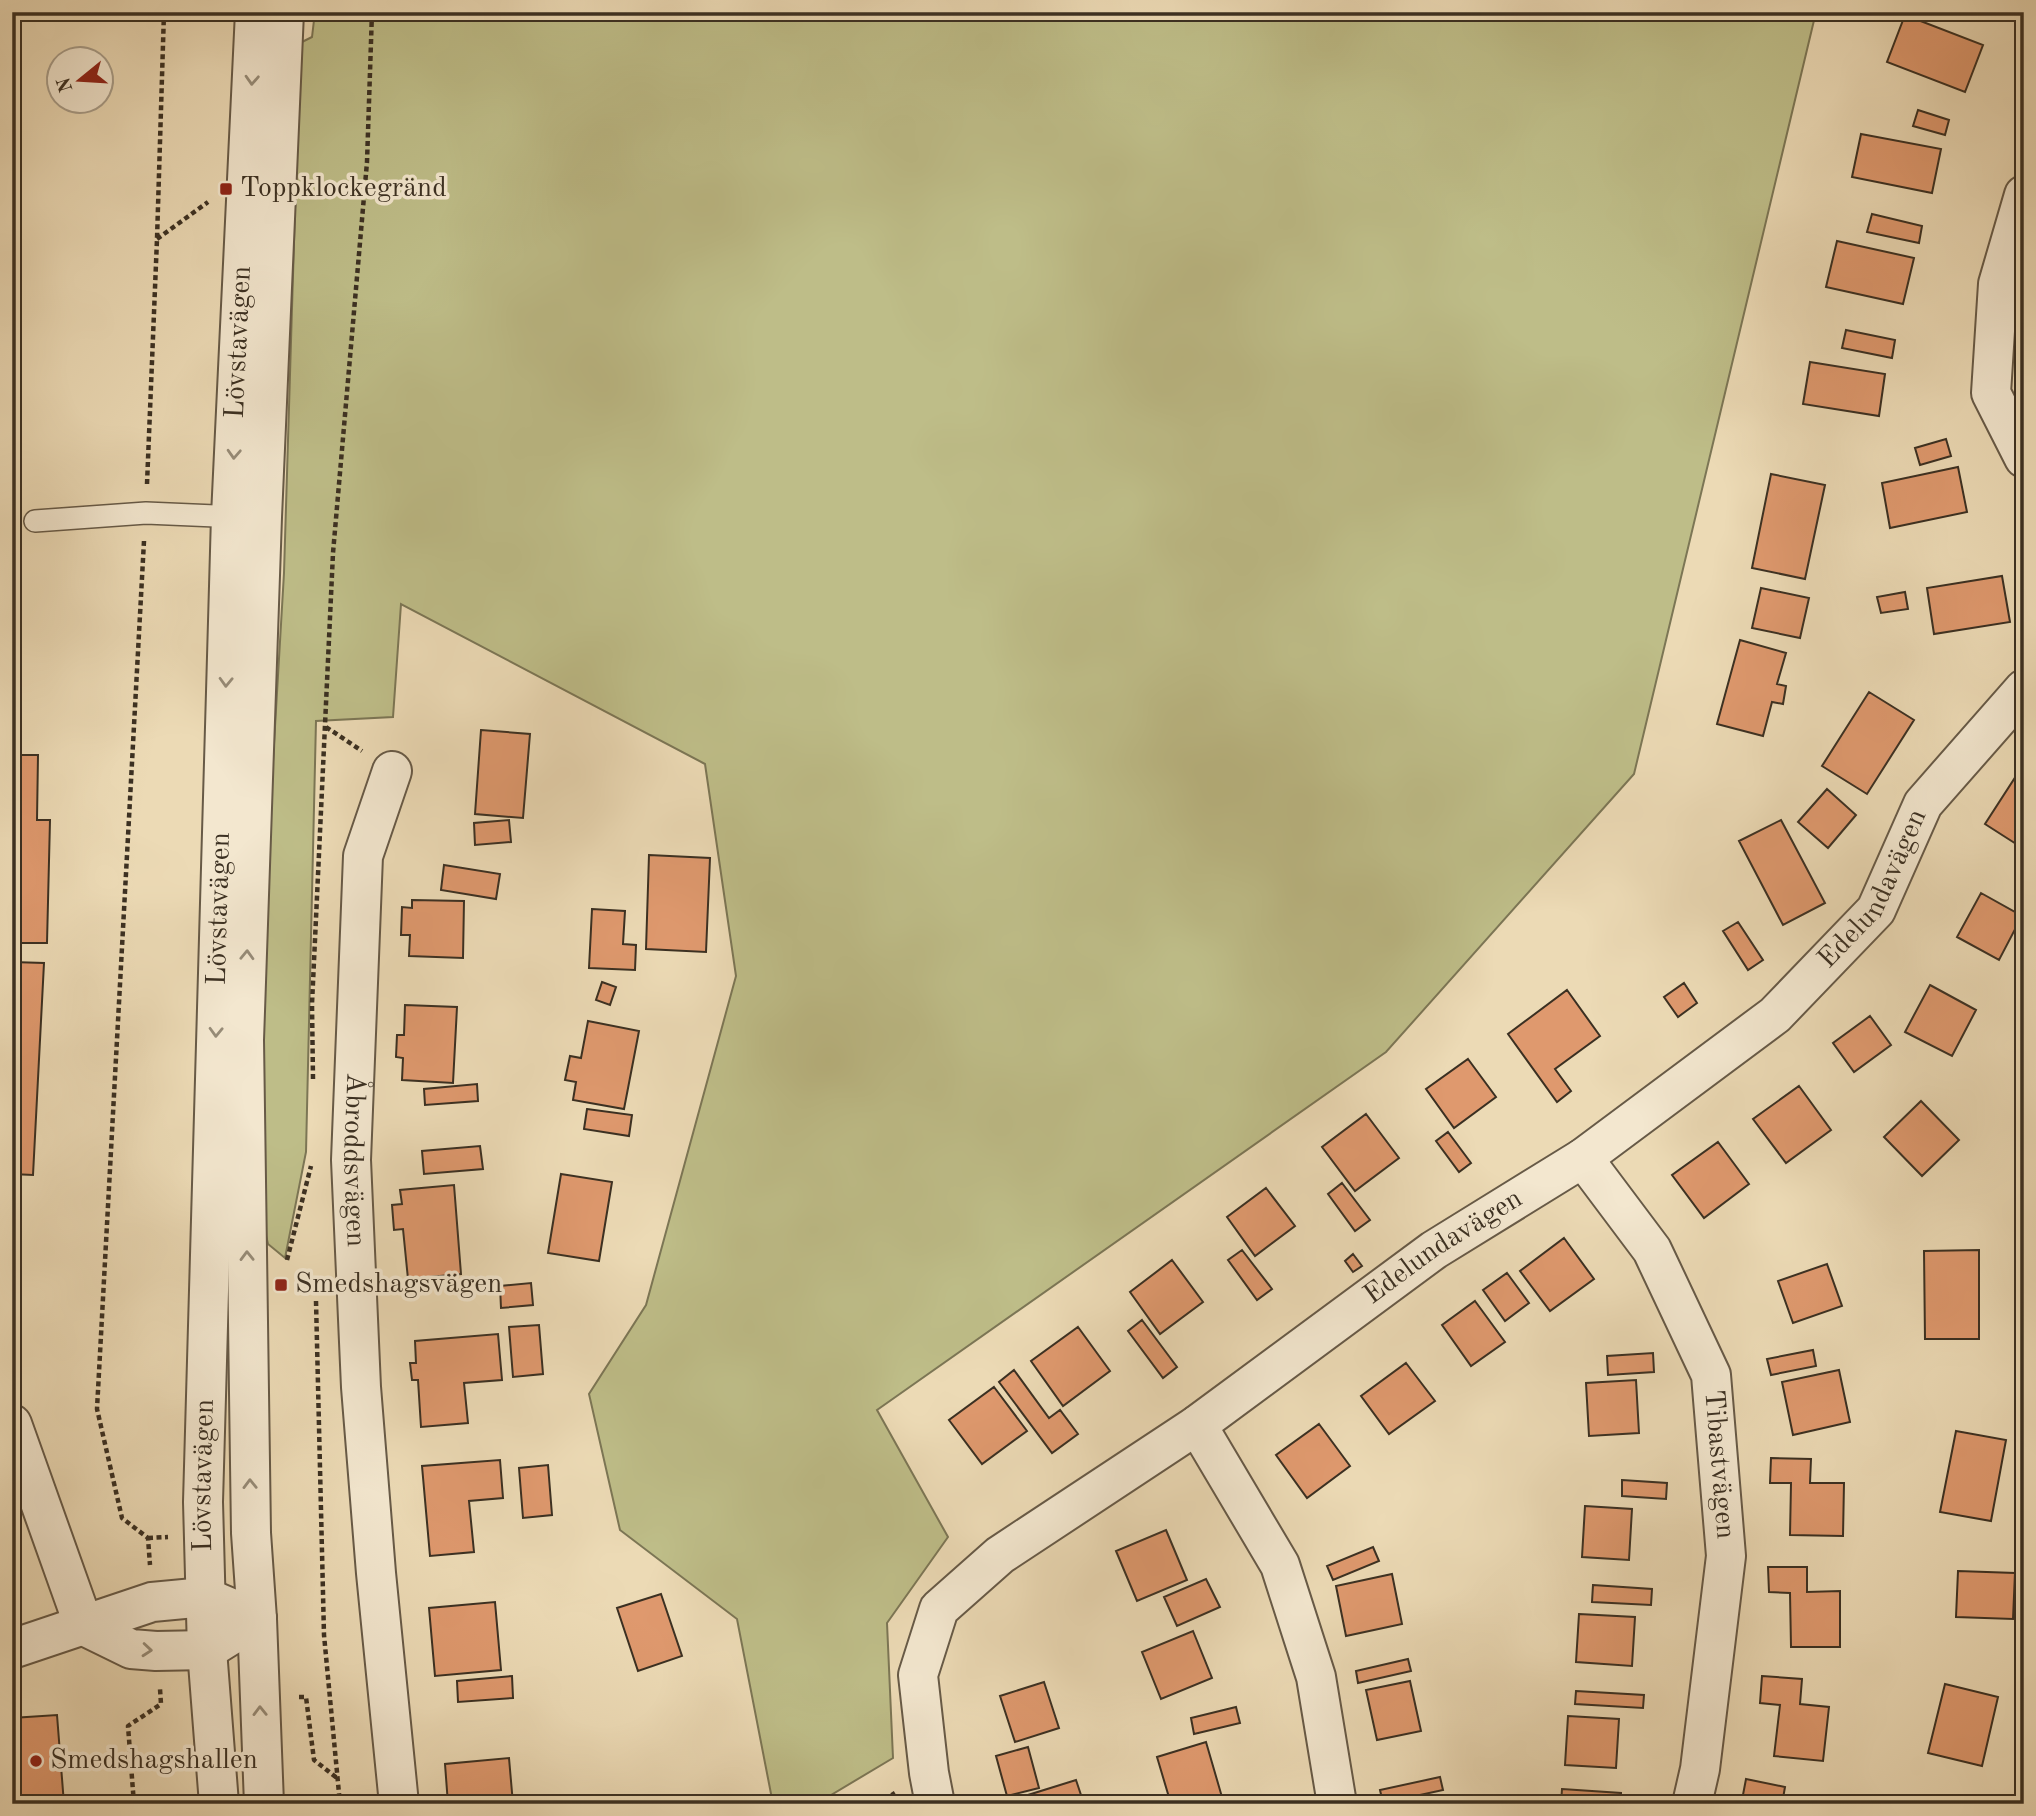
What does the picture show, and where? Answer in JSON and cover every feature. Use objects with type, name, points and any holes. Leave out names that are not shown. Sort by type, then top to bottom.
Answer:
[{"type":"street","name":"Lövstavägen","points":[[255,12],[247,517],[244,1040],[251,1533],[264,1804]]},
{"type":"street","name":"Lövstavägen","points":[[219,1804],[207,1650],[203,1502],[247,517],[284,12]]},
{"type":"street","points":[[2024,195],[1998,284],[1992,393],[2024,458]]},
{"type":"street","name":"Edelundavägen","points":[[935,1804],[918,1675],[939,1609],[1000,1555],[1197,1425],[1434,1250],[1583,1158],[1775,1015],[1876,910],[1923,804],[2024,689]]},
{"type":"street","name":"Åbroddsvägen","points":[[391,771],[363,856],[351,1160],[361,1387],[399,1804]]},
{"type":"street","name":"Tibastvägen","points":[[1583,1158],[1652,1250],[1711,1375],[1726,1556],[1700,1769],[1692,1804]]},
{"type":"street","points":[[12,1424],[84,1626],[131,1649],[207,1650],[257,1619]]},
{"type":"street","points":[[1197,1425],[1280,1565],[1316,1677],[1337,1804]]},
{"type":"street","points":[[12,1649],[152,1602],[205,1597],[257,1619]]},
{"type":"lane","points":[[35,521],[146,513],[247,517]]},
{"type":"path","points":[[152,1602],[148,1538],[122,1518],[97,1409],[146,513],[164,12]]},
{"type":"path","points":[[157,239],[216,196]]},
{"type":"path","points":[[284,1272],[313,1155]]},
{"type":"path","points":[[134,1804],[128,1726],[161,1704],[156,1651]]},
{"type":"shaded area","points":[[315,12],[1816,12],[1634,774],[1386,1052],[877,1410],[948,1537],[887,1623],[893,1758],[816,1804],[773,1804],[737,1619],[620,1530],[589,1394],[646,1305],[736,976],[705,764],[401,604],[393,717],[316,721],[306,1152],[285,1258],[268,1244],[258,1201],[261,966],[284,573],[300,43],[312,37]]},
{"type":"building","points":[[1905,15],[1983,45],[1965,92],[1887,62]]},
{"type":"building","points":[[1918,110],[1949,120],[1945,135],[1913,126]]},
{"type":"building","points":[[1861,134],[1941,149],[1932,193],[1852,177]]},
{"type":"building","points":[[1872,214],[1922,226],[1919,243],[1867,232]]},
{"type":"building","points":[[1837,241],[1914,258],[1903,304],[1826,287]]},
{"type":"building","points":[[1846,330],[1895,340],[1892,358],[1842,348]]},
{"type":"building","points":[[1810,362],[1885,374],[1879,416],[1803,404]]},
{"type":"building","points":[[1946,439],[1951,456],[1920,465],[1915,448]]},
{"type":"building","points":[[1958,467],[1967,512],[1890,528],[1882,483]]},
{"type":"building","points":[[1771,474],[1825,485],[1805,579],[1752,568]]},
{"type":"building","points":[[2002,576],[2010,622],[1934,634],[1927,588]]},
{"type":"building","points":[[1761,588],[1809,598],[1800,638],[1752,628]]},
{"type":"building","points":[[1905,592],[1908,609],[1881,613],[1877,597]]},
{"type":"building","points":[[1740,640],[1786,653],[1777,684],[1786,686],[1783,704],[1772,702],[1763,736],[1717,724]]},
{"type":"building","points":[[1869,692],[1914,720],[1867,794],[1822,766]]},
{"type":"building","points":[[481,730],[530,734],[523,818],[475,814]]},
{"type":"building","points":[[12,755],[38,755],[37,820],[50,820],[47,943],[12,943]]},
{"type":"building","points":[[2018,773],[2024,777],[2024,849],[1985,824]]},
{"type":"building","points":[[1827,789],[1856,815],[1828,848],[1798,822]]},
{"type":"building","points":[[509,820],[511,842],[475,845],[474,823]]},
{"type":"building","points":[[1781,820],[1825,903],[1783,925],[1739,841]]},
{"type":"building","points":[[649,855],[710,858],[706,952],[646,949]]},
{"type":"building","points":[[444,865],[500,874],[496,899],[441,890]]},
{"type":"building","points":[[1981,893],[2022,916],[1999,960],[1957,937]]},
{"type":"building","points":[[412,900],[464,901],[463,958],[409,956],[410,935],[401,935],[402,907],[412,908]]},
{"type":"building","points":[[592,909],[625,911],[623,944],[636,945],[635,970],[589,968]]},
{"type":"building","points":[[1738,922],[1763,960],[1748,970],[1723,931]]},
{"type":"building","points":[[12,962],[44,963],[33,1175],[12,1174]]},
{"type":"building","points":[[602,982],[616,987],[610,1005],[596,1000]]},
{"type":"building","points":[[1684,983],[1697,1003],[1678,1017],[1664,997]]},
{"type":"building","points":[[1930,985],[1976,1010],[1952,1056],[1905,1032]]},
{"type":"building","points":[[1567,990],[1600,1036],[1555,1069],[1571,1091],[1557,1102],[1508,1034]]},
{"type":"building","points":[[405,1005],[457,1007],[453,1083],[402,1080],[403,1058],[396,1057],[397,1035],[404,1035]]},
{"type":"building","points":[[1870,1016],[1891,1045],[1854,1072],[1833,1043]]},
{"type":"building","points":[[588,1021],[639,1031],[624,1109],[573,1100],[576,1082],[565,1080],[570,1056],[581,1058]]},
{"type":"building","points":[[1468,1059],[1496,1097],[1454,1128],[1426,1089]]},
{"type":"building","points":[[477,1084],[478,1101],[425,1105],[424,1089]]},
{"type":"building","points":[[1799,1086],[1831,1130],[1786,1163],[1753,1119]]},
{"type":"building","points":[[1921,1101],[1959,1140],[1922,1176],[1884,1137]]},
{"type":"building","points":[[587,1109],[632,1115],[629,1136],[584,1129]]},
{"type":"building","points":[[1366,1114],[1399,1158],[1355,1191],[1322,1147]]},
{"type":"building","points":[[1448,1132],[1471,1163],[1459,1172],[1436,1141]]},
{"type":"building","points":[[1718,1142],[1749,1184],[1704,1218],[1672,1175]]},
{"type":"building","points":[[480,1146],[483,1169],[424,1174],[422,1151]]},
{"type":"building","points":[[561,1174],[612,1182],[599,1261],[548,1253]]},
{"type":"building","points":[[1342,1183],[1370,1220],[1355,1231],[1328,1194]]},
{"type":"building","points":[[454,1185],[461,1274],[408,1279],[403,1229],[394,1230],[392,1205],[402,1204],[400,1190]]},
{"type":"building","points":[[1266,1188],[1295,1226],[1255,1256],[1227,1217]]},
{"type":"building","points":[[1564,1238],[1594,1279],[1550,1311],[1520,1271]]},
{"type":"building","points":[[1242,1250],[1272,1289],[1257,1300],[1228,1260]]},
{"type":"building","points":[[1979,1250],[1979,1339],[1925,1339],[1924,1251]]},
{"type":"building","points":[[1353,1254],[1362,1266],[1353,1272],[1345,1261]]},
{"type":"building","points":[[1172,1260],[1203,1302],[1160,1334],[1130,1292]]},
{"type":"building","points":[[1827,1264],[1842,1306],[1793,1323],[1778,1281]]},
{"type":"building","points":[[1507,1273],[1529,1303],[1505,1321],[1483,1290]]},
{"type":"building","points":[[531,1283],[533,1305],[501,1308],[500,1286]]},
{"type":"building","points":[[1475,1301],[1505,1342],[1471,1366],[1442,1325]]},
{"type":"building","points":[[1142,1320],[1177,1367],[1163,1378],[1128,1331]]},
{"type":"building","points":[[539,1325],[543,1374],[513,1377],[509,1327]]},
{"type":"building","points":[[1078,1327],[1110,1371],[1063,1406],[1031,1361]]},
{"type":"building","points":[[498,1334],[502,1380],[464,1383],[468,1423],[421,1427],[418,1380],[412,1380],[410,1363],[416,1363],[415,1341]]},
{"type":"building","points":[[1813,1350],[1816,1366],[1771,1375],[1767,1359]]},
{"type":"building","points":[[1653,1353],[1654,1372],[1608,1375],[1607,1356]]},
{"type":"building","points":[[1406,1363],[1435,1401],[1389,1434],[1361,1396]]},
{"type":"building","points":[[1014,1370],[1049,1418],[1060,1410],[1078,1434],[1052,1453],[999,1382]]},
{"type":"building","points":[[1839,1370],[1850,1422],[1793,1435],[1782,1382]]},
{"type":"building","points":[[1636,1380],[1639,1433],[1589,1436],[1586,1383]]},
{"type":"building","points":[[994,1387],[1027,1431],[982,1464],[949,1420]]},
{"type":"building","points":[[1319,1424],[1350,1466],[1307,1498],[1276,1455]]},
{"type":"building","points":[[1956,1431],[2006,1440],[1991,1521],[1940,1512]]},
{"type":"building","points":[[1771,1458],[1811,1459],[1810,1483],[1844,1483],[1843,1536],[1790,1535],[1791,1483],[1770,1483]]},
{"type":"building","points":[[500,1460],[503,1498],[469,1501],[474,1552],[430,1556],[422,1466]]},
{"type":"building","points":[[548,1465],[552,1515],[523,1518],[519,1468]]},
{"type":"building","points":[[1622,1480],[1667,1483],[1666,1499],[1622,1496]]},
{"type":"building","points":[[1585,1506],[1632,1509],[1629,1560],[1582,1557]]},
{"type":"building","points":[[1166,1530],[1187,1580],[1137,1601],[1116,1551]]},
{"type":"building","points":[[1373,1547],[1379,1561],[1333,1580],[1327,1566]]},
{"type":"building","points":[[1768,1567],[1807,1567],[1807,1592],[1840,1591],[1840,1647],[1791,1647],[1790,1593],[1769,1592]]},
{"type":"building","points":[[1958,1571],[2015,1573],[2013,1619],[1956,1617]]},
{"type":"building","points":[[1392,1574],[1402,1624],[1346,1636],[1336,1586]]},
{"type":"building","points":[[1206,1579],[1220,1607],[1177,1626],[1164,1597]]},
{"type":"building","points":[[1593,1585],[1652,1589],[1651,1605],[1592,1602]]},
{"type":"building","points":[[661,1594],[682,1656],[638,1671],[617,1608]]},
{"type":"building","points":[[495,1602],[501,1670],[435,1676],[429,1608]]},
{"type":"building","points":[[1579,1614],[1635,1617],[1632,1666],[1576,1662]]},
{"type":"building","points":[[1193,1631],[1212,1678],[1161,1699],[1142,1652]]},
{"type":"building","points":[[1408,1659],[1411,1671],[1358,1683],[1356,1671]]},
{"type":"building","points":[[512,1676],[513,1698],[458,1702],[457,1681]]},
{"type":"building","points":[[1762,1676],[1802,1679],[1800,1704],[1829,1707],[1823,1761],[1774,1756],[1780,1705],[1760,1703]]},
{"type":"building","points":[[1410,1681],[1421,1731],[1377,1740],[1366,1690]]},
{"type":"building","points":[[1044,1682],[1059,1728],[1015,1742],[1000,1696]]},
{"type":"building","points":[[1945,1684],[1998,1697],[1982,1766],[1928,1753]]},
{"type":"building","points":[[1576,1691],[1644,1695],[1643,1708],[1575,1704]]},
{"type":"building","points":[[1236,1707],[1240,1723],[1194,1734],[1191,1718]]},
{"type":"building","name":"Smedshagshallen","points":[[57,1715],[64,1804],[12,1804],[12,1718]]},
{"type":"building","points":[[1568,1716],[1619,1719],[1616,1768],[1565,1765]]},
{"type":"building","points":[[1206,1742],[1222,1797],[1201,1804],[1171,1804],[1157,1757]]},
{"type":"building","points":[[1028,1747],[1039,1788],[1007,1796],[996,1756]]},
{"type":"building","points":[[509,1758],[513,1804],[448,1804],[445,1764]]},
{"type":"building","points":[[1440,1777],[1443,1790],[1383,1803],[1380,1790]]},
{"type":"building","points":[[1746,1779],[1785,1787],[1782,1804],[1757,1804],[1742,1800]]},
{"type":"building","points":[[1076,1780],[1084,1804],[1031,1804],[1028,1795]]},
{"type":"building","points":[[1562,1789],[1621,1793],[1621,1804],[1561,1804]]},
{"type":"building","points":[[663,1797],[728,1797],[728,1804],[663,1804]]},
{"type":"place","name":"Toppklockegränd","points":[[226,189]]},
{"type":"place","name":"Smedshagsvägen","points":[[281,1285]]},
{"type":"place","name":"Smedshagshallen","points":[[36,1761]]}]
